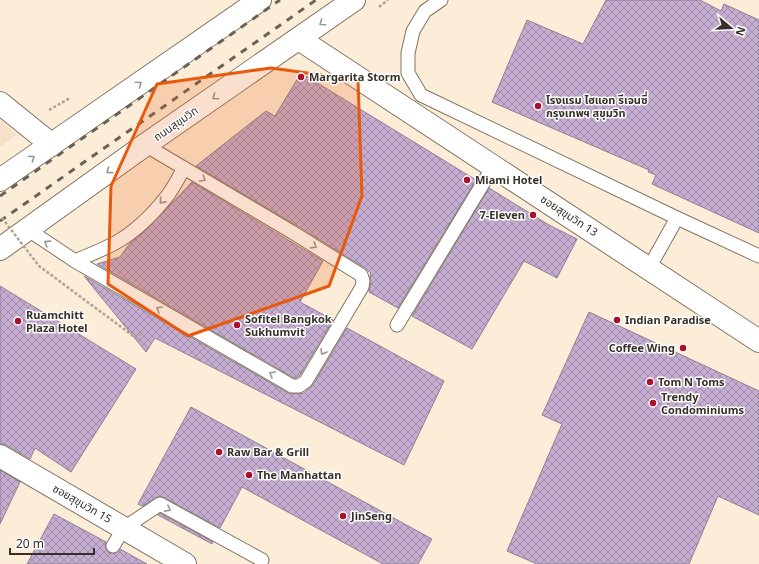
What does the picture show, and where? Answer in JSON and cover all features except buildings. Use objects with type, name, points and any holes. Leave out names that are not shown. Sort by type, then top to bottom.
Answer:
[{"type":"street","points":[[0,180],[260,0]]},
{"type":"street","name":"ถนนสุขุมวิท","points":[[0,249],[145,145],[354,0]]},
{"type":"street","name":"ซอยสุขุมวิท 13","points":[[299,39],[759,341]]},
{"type":"street","points":[[0,103],[52,145]]},
{"type":"street","name":"ซอยสุขุมวิท 15","points":[[0,456],[119,537],[184,564]]},
{"type":"lane","points":[[441,0],[426,11],[413,31],[408,53],[408,73],[421,95],[759,256]]},
{"type":"lane","points":[[27,230],[75,261],[292,386],[299,386],[306,381],[362,287],[363,281],[361,275],[145,145]]},
{"type":"lane","points":[[397,325],[493,166]]},
{"type":"lane","points":[[75,261],[116,243],[130,233],[168,195],[184,168]]},
{"type":"lane","points":[[649,268],[677,218]]},
{"type":"lane","points":[[119,537],[160,504],[264,563]]},
{"type":"path","points":[[46,112],[72,97]]},
{"type":"path","points":[[2,218],[39,266],[136,338],[142,331]]},
{"type":"highlighted area","points":[[271,68],[358,80],[362,196],[329,286],[188,336],[108,284],[111,186],[157,84]]},
{"type":"shaded area","points":[[0,120],[17,135],[0,147]]},
{"type":"railway","points":[[0,196],[280,0]]},
{"type":"railway","points":[[0,221],[316,0]]},
{"type":"place","name":"Margarita Storm","points":[[301,77]]},
{"type":"place","name":"โรงแรม ไฮแอท รีเจนซี่ กรุงเทพฯ สุขุมวิท","points":[[538,106]]},
{"type":"place","name":"Miami Hotel","points":[[467,180]]},
{"type":"place","name":"7-Eleven","points":[[533,215]]},
{"type":"place","name":"Indian Paradise","points":[[617,320]]},
{"type":"place","name":"Ruamchitt Plaza Hotel","points":[[18,321]]},
{"type":"place","name":"Sofitel Bangkok Sukhumvit","points":[[237,325]]},
{"type":"place","name":"Coffee Wing","points":[[683,348]]},
{"type":"place","name":"Tom N Toms","points":[[650,382]]},
{"type":"place","name":"Trendy Condominiums","points":[[653,403]]},
{"type":"place","name":"Raw Bar & Grill","points":[[219,452]]},
{"type":"place","name":"The Manhattan","points":[[249,475]]},
{"type":"place","name":"JinSeng","points":[[343,516]]}]
